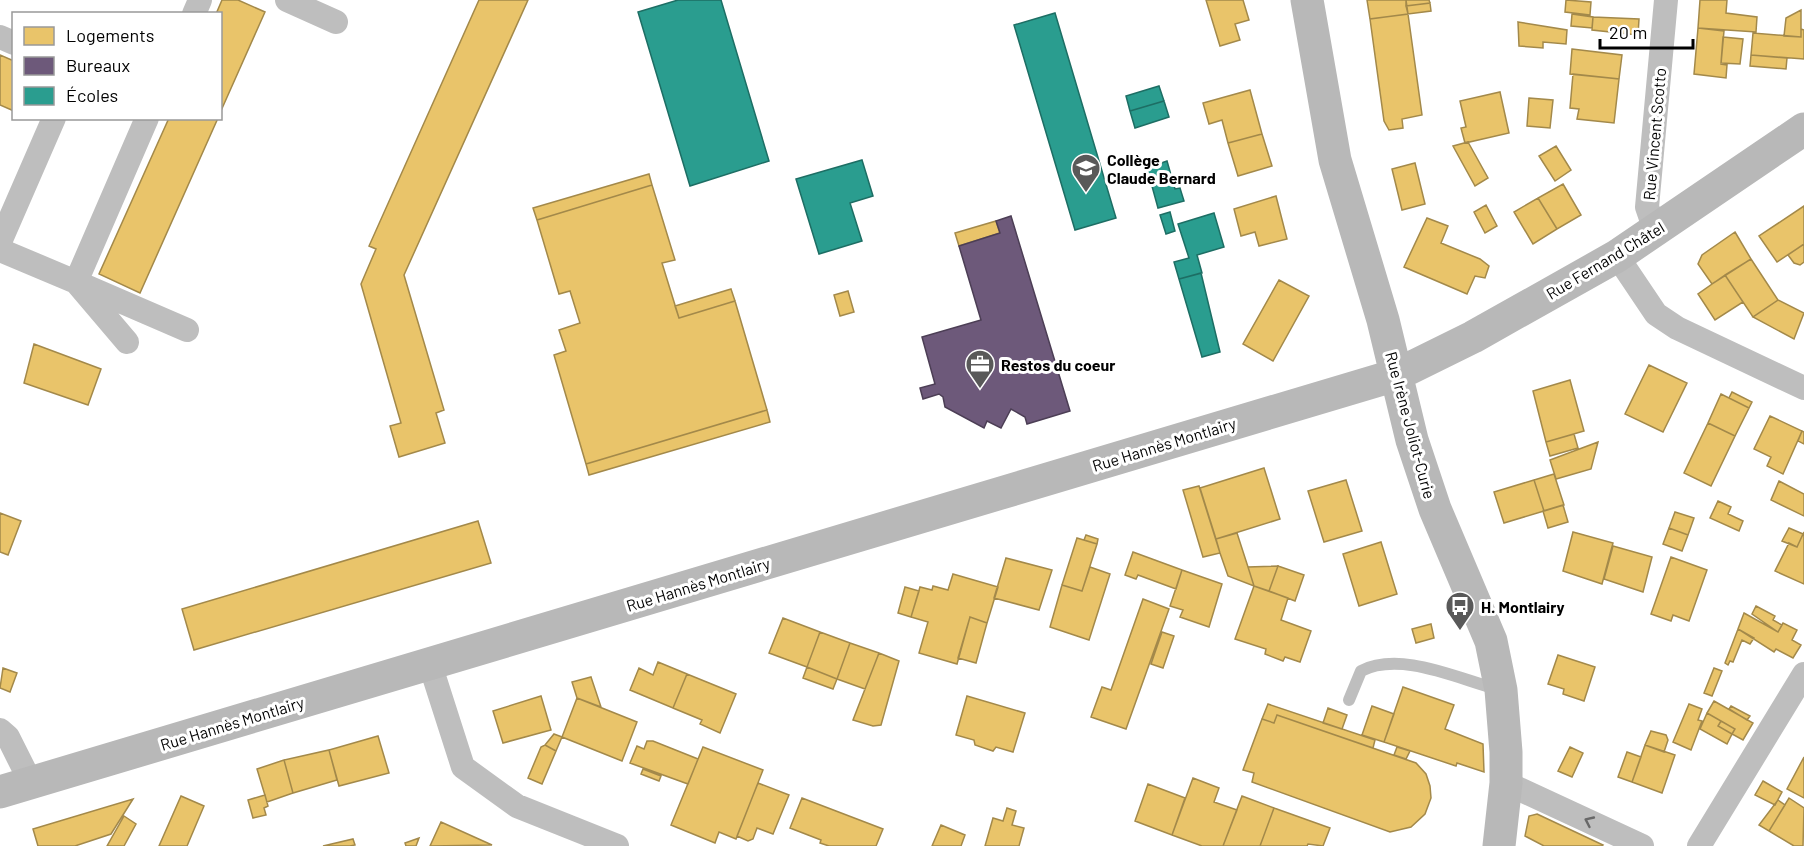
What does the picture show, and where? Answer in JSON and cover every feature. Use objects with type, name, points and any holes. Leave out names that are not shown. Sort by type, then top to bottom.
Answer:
[{"type":"street","points":[[287,0],[336,22]]},
{"type":"street","name":"Rue Irène Joliot-Curie","points":[[1307,0],[1335,160],[1383,320],[1412,440],[1434,509],[1491,641],[1501,690],[1506,783],[1499,846]]},
{"type":"street","name":"Rue Vincent Scotto","points":[[1655,230],[1647,207],[1666,0]]},
{"type":"street","points":[[0,242],[53,120]]},
{"type":"street","points":[[76,282],[146,120]]},
{"type":"street","name":"Rue Fernand Châtel","points":[[1396,375],[1473,337],[1617,256],[1804,129]]},
{"type":"street","points":[[0,250],[187,330]]},
{"type":"street","points":[[1617,256],[1656,314],[1677,328],[1804,388]]},
{"type":"street","points":[[76,282],[127,342]]},
{"type":"street","name":"Rue Hannès Montlairy","points":[[0,792],[1396,375]]},
{"type":"street","points":[[430,664],[463,767],[517,806],[617,846]]},
{"type":"street","points":[[1699,846],[1804,674]]},
{"type":"street","points":[[0,730],[8,737],[31,783]]},
{"type":"street","points":[[1506,783],[1642,846]]},
{"type":"lane","points":[[1350,700],[1361,671],[1375,664],[1401,663],[1501,690]]},
{"type":"building: Logements","points":[[222,0],[238,0],[265,12],[222,109],[222,12],[217,12]]},
{"type":"building: Logements","points":[[479,0],[528,0],[404,275],[444,410],[436,413],[445,443],[399,457],[390,426],[401,423],[361,284],[376,249],[369,246]]},
{"type":"building: Logements","points":[[1206,0],[1243,0],[1249,20],[1235,24],[1240,40],[1220,46]]},
{"type":"building: Logements","points":[[1367,0],[1406,0],[1408,14],[1370,19]]},
{"type":"building: Logements","points":[[1406,0],[1429,0],[1430,3],[1406,6]]},
{"type":"building: Logements","points":[[1566,0],[1591,2],[1590,15],[1565,12]]},
{"type":"building: Logements","points":[[1700,0],[1727,0],[1726,13],[1757,17],[1756,32],[1698,28]]},
{"type":"building: Logements","points":[[1430,3],[1431,11],[1408,14],[1406,6]]},
{"type":"building: Logements","points":[[1801,10],[1801,37],[1784,36],[1786,18]]},
{"type":"building: Logements","points":[[1408,14],[1422,115],[1402,119],[1403,128],[1389,130],[1384,121],[1370,19]]},
{"type":"building: Logements","points":[[1572,14],[1593,17],[1592,28],[1571,26]]},
{"type":"building: Logements","points":[[1593,17],[1639,19],[1638,35],[1592,30]]},
{"type":"building: Logements","points":[[1518,22],[1567,30],[1566,44],[1543,42],[1543,48],[1519,46]]},
{"type":"building: Logements","points":[[1698,28],[1724,31],[1721,64],[1727,65],[1726,78],[1694,74]]},
{"type":"building: Logements","points":[[1801,29],[1804,30],[1804,59],[1751,55],[1753,33],[1801,37]]},
{"type":"building: Logements","points":[[1723,37],[1743,39],[1740,64],[1721,63]]},
{"type":"building: Logements","points":[[1572,49],[1622,55],[1619,79],[1570,74]]},
{"type":"building: Logements","points":[[0,55],[12,60],[12,110],[0,105]]},
{"type":"building: Logements","points":[[1751,55],[1787,58],[1786,69],[1750,66]]},
{"type":"building: Logements","points":[[1573,74],[1619,79],[1614,123],[1577,119],[1579,109],[1570,108]]},
{"type":"building: Logements","points":[[1250,90],[1262,134],[1228,143],[1222,120],[1209,124],[1203,103]]},
{"type":"building: Logements","points":[[1500,92],[1509,133],[1465,143],[1461,128],[1466,127],[1460,101]]},
{"type":"building: Logements","points":[[1529,98],[1553,100],[1550,128],[1527,126]]},
{"type":"building: Logements","points":[[168,120],[217,120],[140,293],[99,274]]},
{"type":"building: Logements","points":[[1262,134],[1272,166],[1238,176],[1228,143]]},
{"type":"building: Logements","points":[[1468,142],[1488,178],[1475,186],[1453,146]]},
{"type":"building: Logements","points":[[1556,146],[1571,170],[1555,181],[1539,156]]},
{"type":"building: Logements","points":[[1415,163],[1425,204],[1402,210],[1392,169]]},
{"type":"building: Logements","points":[[649,174],[652,185],[537,220],[533,208]]},
{"type":"building: Logements","points":[[1563,184],[1581,215],[1557,229],[1538,198]]},
{"type":"building: Logements","points":[[652,185],[675,260],[662,263],[679,318],[735,301],[767,410],[586,464],[554,355],[566,351],[559,330],[580,323],[570,291],[559,294],[537,220]]},
{"type":"building: Logements","points":[[1276,196],[1287,239],[1259,246],[1255,232],[1241,236],[1234,209]]},
{"type":"building: Logements","points":[[1538,198],[1557,229],[1533,244],[1514,212]]},
{"type":"building: Logements","points":[[1486,205],[1497,226],[1485,233],[1474,212]]},
{"type":"building: Logements","points":[[1804,206],[1804,244],[1777,262],[1759,236]]},
{"type":"building: Logements","points":[[1427,218],[1448,226],[1441,243],[1480,259],[1489,266],[1485,278],[1475,276],[1467,294],[1404,267]]},
{"type":"building: Logements","points":[[996,221],[1000,233],[959,246],[955,233]]},
{"type":"building: Logements","points":[[1735,232],[1751,259],[1712,284],[1698,264],[1702,255]]},
{"type":"building: Logements","points":[[1804,244],[1804,262],[1800,265],[1794,263],[1788,255]]},
{"type":"building: Logements","points":[[1751,259],[1778,300],[1753,317],[1725,275]]},
{"type":"building: Logements","points":[[1725,275],[1743,302],[1715,320],[1698,294]]},
{"type":"building: Logements","points":[[1279,280],[1309,296],[1273,361],[1243,344]]},
{"type":"building: Logements","points":[[731,289],[735,301],[679,318],[675,306]]},
{"type":"building: Logements","points":[[848,291],[854,312],[840,316],[834,295]]},
{"type":"building: Logements","points":[[1778,300],[1804,313],[1794,339],[1753,317]]},
{"type":"building: Logements","points":[[34,344],[101,369],[88,405],[24,383]]},
{"type":"building: Logements","points":[[1649,365],[1687,383],[1663,432],[1625,414]]},
{"type":"building: Logements","points":[[1570,380],[1584,431],[1546,442],[1533,391]]},
{"type":"building: Logements","points":[[1732,392],[1752,402],[1749,408],[1729,398]]},
{"type":"building: Logements","points":[[1721,394],[1749,408],[1735,436],[1708,423]]},
{"type":"building: Logements","points":[[767,410],[770,422],[589,475],[586,464]]},
{"type":"building: Logements","points":[[1770,416],[1802,431],[1783,474],[1767,466],[1771,457],[1754,449]]},
{"type":"building: Logements","points":[[1708,423],[1735,436],[1711,486],[1684,473]]},
{"type":"building: Logements","points":[[1802,431],[1804,432],[1804,444],[1798,441]]},
{"type":"building: Logements","points":[[1574,434],[1578,448],[1550,456],[1546,442]]},
{"type":"building: Logements","points":[[1598,442],[1591,469],[1556,479],[1550,460]]},
{"type":"building: Logements","points":[[1264,468],[1280,519],[1216,539],[1200,488]]},
{"type":"building: Logements","points":[[1554,474],[1564,505],[1544,511],[1534,480]]},
{"type":"building: Logements","points":[[1346,480],[1362,531],[1324,542],[1308,491]]},
{"type":"building: Logements","points":[[1534,480],[1544,511],[1504,523],[1494,492]]},
{"type":"building: Logements","points":[[1779,481],[1804,494],[1804,516],[1771,500]]},
{"type":"building: Logements","points":[[1199,486],[1220,553],[1203,557],[1183,490]]},
{"type":"building: Logements","points":[[1718,501],[1731,507],[1728,514],[1743,521],[1739,531],[1710,518]]},
{"type":"building: Logements","points":[[1563,505],[1568,522],[1548,528],[1543,511]]},
{"type":"building: Logements","points":[[1675,512],[1694,518],[1688,535],[1669,528]]},
{"type":"building: Logements","points":[[0,513],[21,521],[8,555],[0,552]]},
{"type":"building: Logements","points":[[478,521],[491,563],[194,650],[182,609]]},
{"type":"building: Logements","points":[[1669,528],[1688,535],[1682,551],[1663,544]]},
{"type":"building: Logements","points":[[1789,528],[1803,534],[1797,547],[1782,541]]},
{"type":"building: Logements","points":[[1573,532],[1613,543],[1602,584],[1563,571]]},
{"type":"building: Logements","points":[[1804,532],[1804,584],[1775,571],[1789,543],[1797,547]]},
{"type":"building: Logements","points":[[1237,533],[1254,586],[1228,576],[1220,553],[1216,539]]},
{"type":"building: Logements","points":[[1086,535],[1098,539],[1097,544],[1084,540]]},
{"type":"building: Logements","points":[[1077,538],[1097,544],[1082,591],[1062,585]]},
{"type":"building: Logements","points":[[1381,542],[1397,594],[1359,606],[1343,554]]},
{"type":"building: Logements","points":[[1613,546],[1652,557],[1643,592],[1604,579]]},
{"type":"building: Logements","points":[[1133,552],[1182,570],[1176,589],[1138,575],[1136,579],[1125,575]]},
{"type":"building: Logements","points":[[1671,557],[1707,570],[1689,621],[1673,615],[1671,621],[1651,614]]},
{"type":"building: Logements","points":[[1006,558],[1052,570],[1039,610],[994,598]]},
{"type":"building: Logements","points":[[1278,566],[1269,591],[1254,586],[1248,567]]},
{"type":"building: Logements","points":[[1278,566],[1304,575],[1295,601],[1269,591]]},
{"type":"building: Logements","points":[[1090,567],[1110,574],[1089,640],[1050,627],[1062,585],[1082,591]]},
{"type":"building: Logements","points":[[1182,570],[1222,584],[1209,627],[1180,617],[1183,610],[1170,606]]},
{"type":"building: Logements","points":[[953,574],[998,587],[987,623],[970,617],[957,664],[919,653],[928,622],[911,617],[920,587],[932,590],[933,586],[948,590]]},
{"type":"building: Logements","points":[[1254,586],[1288,598],[1281,620],[1311,631],[1300,662],[1285,657],[1283,661],[1265,654],[1266,649],[1235,639]]},
{"type":"building: Logements","points":[[905,587],[919,591],[911,617],[898,613]]},
{"type":"building: Logements","points":[[1143,599],[1169,609],[1126,729],[1091,717],[1102,687],[1111,690]]},
{"type":"building: Logements","points":[[1756,606],[1775,616],[1773,620],[1782,625],[1778,632],[1752,614]]},
{"type":"building: Logements","points":[[1744,613],[1778,632],[1783,623],[1797,630],[1792,640],[1801,645],[1793,658],[1776,649],[1774,652],[1738,629]]},
{"type":"building: Logements","points":[[970,617],[987,623],[976,663],[958,658]]},
{"type":"building: Logements","points":[[783,618],[820,632],[807,667],[769,653]]},
{"type":"building: Logements","points":[[1431,624],[1434,638],[1416,643],[1412,629]]},
{"type":"building: Logements","points":[[1738,629],[1754,638],[1750,644],[1742,640],[1733,662],[1730,661],[1728,665],[1725,663]]},
{"type":"building: Logements","points":[[820,632],[850,643],[837,679],[807,667]]},
{"type":"building: Logements","points":[[1162,632],[1174,636],[1163,668],[1151,664]]},
{"type":"building: Logements","points":[[850,643],[879,653],[865,689],[837,679]]},
{"type":"building: Logements","points":[[879,653],[899,661],[881,725],[873,726],[853,720]]},
{"type":"building: Logements","points":[[1558,655],[1595,667],[1584,701],[1563,694],[1564,689],[1548,684]]},
{"type":"building: Logements","points":[[658,662],[687,674],[673,708],[630,690],[639,668],[653,675]]},
{"type":"building: Logements","points":[[807,667],[837,679],[833,689],[803,678]]},
{"type":"building: Logements","points":[[3,668],[17,673],[10,692],[0,688]]},
{"type":"building: Logements","points":[[1714,668],[1722,671],[1712,696],[1704,693]]},
{"type":"building: Logements","points":[[687,674],[736,694],[720,733],[700,724],[702,720],[673,708]]},
{"type":"building: Logements","points":[[591,677],[601,707],[577,698],[572,682]]},
{"type":"building: Logements","points":[[1403,687],[1454,705],[1445,729],[1483,744],[1484,772],[1457,763],[1456,766],[1384,742]]},
{"type":"building: Logements","points":[[541,696],[551,730],[503,743],[493,711]]},
{"type":"building: Logements","points":[[967,696],[1025,713],[1013,752],[996,747],[993,751],[975,745],[974,740],[956,735]]},
{"type":"building: Logements","points":[[577,698],[637,722],[622,761],[562,737]]},
{"type":"building: Logements","points":[[1714,701],[1753,723],[1743,740],[1732,734],[1735,729],[1707,713]]},
{"type":"building: Logements","points":[[1268,704],[1375,740],[1373,748],[1277,715],[1274,723],[1262,719]]},
{"type":"building: Logements","points":[[1689,704],[1702,709],[1698,720],[1702,721],[1691,750],[1673,742]]},
{"type":"building: Logements","points":[[1372,706],[1394,714],[1384,742],[1362,735]]},
{"type":"building: Logements","points":[[1731,706],[1750,716],[1747,720],[1729,709]]},
{"type":"building: Logements","points":[[1328,708],[1347,715],[1342,729],[1323,723]]},
{"type":"building: Logements","points":[[1707,713],[1721,721],[1718,726],[1732,734],[1727,744],[1700,729]]},
{"type":"building: Logements","points":[[1277,715],[1416,763],[1426,774],[1430,786],[1431,798],[1425,814],[1411,827],[1390,832],[1252,782],[1254,773],[1243,770],[1262,719],[1274,723]]},
{"type":"building: Logements","points":[[1721,721],[1735,729],[1732,734],[1718,726]]},
{"type":"building: Logements","points":[[1651,731],[1666,735],[1668,740],[1664,752],[1645,745]]},
{"type":"building: Logements","points":[[554,734],[562,737],[556,751],[545,745]]},
{"type":"building: Logements","points":[[378,736],[389,773],[339,786],[329,750]]},
{"type":"building: Logements","points":[[647,741],[653,741],[698,759],[688,784],[630,763],[637,746],[644,749]]},
{"type":"building: Logements","points":[[545,745],[556,751],[542,784],[528,778],[541,747]]},
{"type":"building: Logements","points":[[1645,745],[1675,755],[1662,793],[1632,782]]},
{"type":"building: Logements","points":[[703,747],[763,770],[736,839],[719,832],[715,843],[671,825]]},
{"type":"building: Logements","points":[[1397,747],[1410,751],[1406,759],[1394,755]]},
{"type":"building: Logements","points":[[1570,747],[1583,753],[1572,777],[1558,771]]},
{"type":"building: Logements","points":[[329,750],[337,780],[293,793],[284,760]]},
{"type":"building: Logements","points":[[1627,752],[1641,757],[1632,782],[1618,777]]},
{"type":"building: Logements","points":[[1804,757],[1804,798],[1787,789]]},
{"type":"building: Logements","points":[[284,760],[293,793],[267,802],[257,769]]},
{"type":"building: Logements","points":[[643,769],[661,776],[659,781],[641,774]]},
{"type":"building: Logements","points":[[1193,778],[1219,788],[1214,802],[1237,810],[1223,846],[1202,846],[1172,835]]},
{"type":"building: Logements","points":[[1763,781],[1782,792],[1775,805],[1755,795]]},
{"type":"building: Logements","points":[[758,783],[789,795],[773,834],[757,828],[753,839],[748,841],[737,836]]},
{"type":"building: Logements","points":[[1148,784],[1185,798],[1172,835],[1135,821]]},
{"type":"building: Logements","points":[[265,795],[268,806],[264,808],[266,815],[253,818],[248,800]]},
{"type":"building: Logements","points":[[181,796],[204,806],[187,846],[159,846]]},
{"type":"building: Logements","points":[[1242,796],[1274,808],[1260,846],[1223,846]]},
{"type":"building: Logements","points":[[802,798],[883,829],[876,846],[829,846],[820,843],[821,840],[790,828]]},
{"type":"building: Logements","points":[[1789,798],[1804,808],[1803,846],[1794,846],[1769,831]]},
{"type":"building: Logements","points":[[133,799],[111,834],[75,846],[38,846],[33,829]]},
{"type":"building: Logements","points":[[1778,800],[1785,805],[1769,831],[1759,825]]},
{"type":"building: Logements","points":[[1007,808],[1016,811],[1012,825],[1024,828],[1019,846],[985,846],[993,818],[1003,821]]},
{"type":"building: Logements","points":[[1274,808],[1330,828],[1323,846],[1308,844],[1307,846],[1260,846]]},
{"type":"building: Logements","points":[[1537,814],[1603,845],[1544,846],[1525,836],[1529,816]]},
{"type":"building: Logements","points":[[124,816],[136,824],[124,846],[107,846]]},
{"type":"building: Logements","points":[[441,822],[492,845],[430,846]]},
{"type":"building: Logements","points":[[941,825],[965,835],[961,846],[932,846]]},
{"type":"building: Logements","points":[[419,838],[416,846],[406,846],[405,843]]},
{"type":"building: Logements","points":[[353,839],[355,845],[323,846]]},
{"type":"building: Bureaux","points":[[1011,216],[1070,411],[1027,424],[1025,417],[1011,409],[1001,428],[987,421],[984,428],[945,407],[943,397],[939,394],[923,399],[920,388],[935,384],[922,337],[981,320],[959,246],[1000,233],[996,221]]},
{"type":"building: Écoles","points":[[678,0],[721,0],[769,161],[690,186],[638,12]]},
{"type":"building: Écoles","points":[[1055,13],[1116,218],[1075,230],[1014,25]]},
{"type":"building: Écoles","points":[[1159,86],[1164,101],[1130,111],[1126,96]]},
{"type":"building: Écoles","points":[[1164,101],[1169,117],[1135,128],[1130,111]]},
{"type":"building: Écoles","points":[[862,160],[873,196],[850,203],[862,241],[819,254],[796,179]]},
{"type":"building: Écoles","points":[[1167,161],[1175,189],[1180,188],[1184,201],[1158,208],[1147,168]]},
{"type":"building: Écoles","points":[[1170,212],[1175,231],[1166,234],[1160,215]]},
{"type":"building: Écoles","points":[[1214,213],[1224,247],[1197,255],[1202,273],[1179,279],[1174,262],[1189,258],[1178,224]]},
{"type":"building: Écoles","points":[[1201,273],[1220,352],[1202,357],[1179,279]]},
{"type":"place","name":"Collège Claude Bernard","points":[[1086,194]]},
{"type":"place","name":"Restos du coeur","points":[[980,390]]},
{"type":"place","name":"H. Montlairy","points":[[1460,632]]}]
